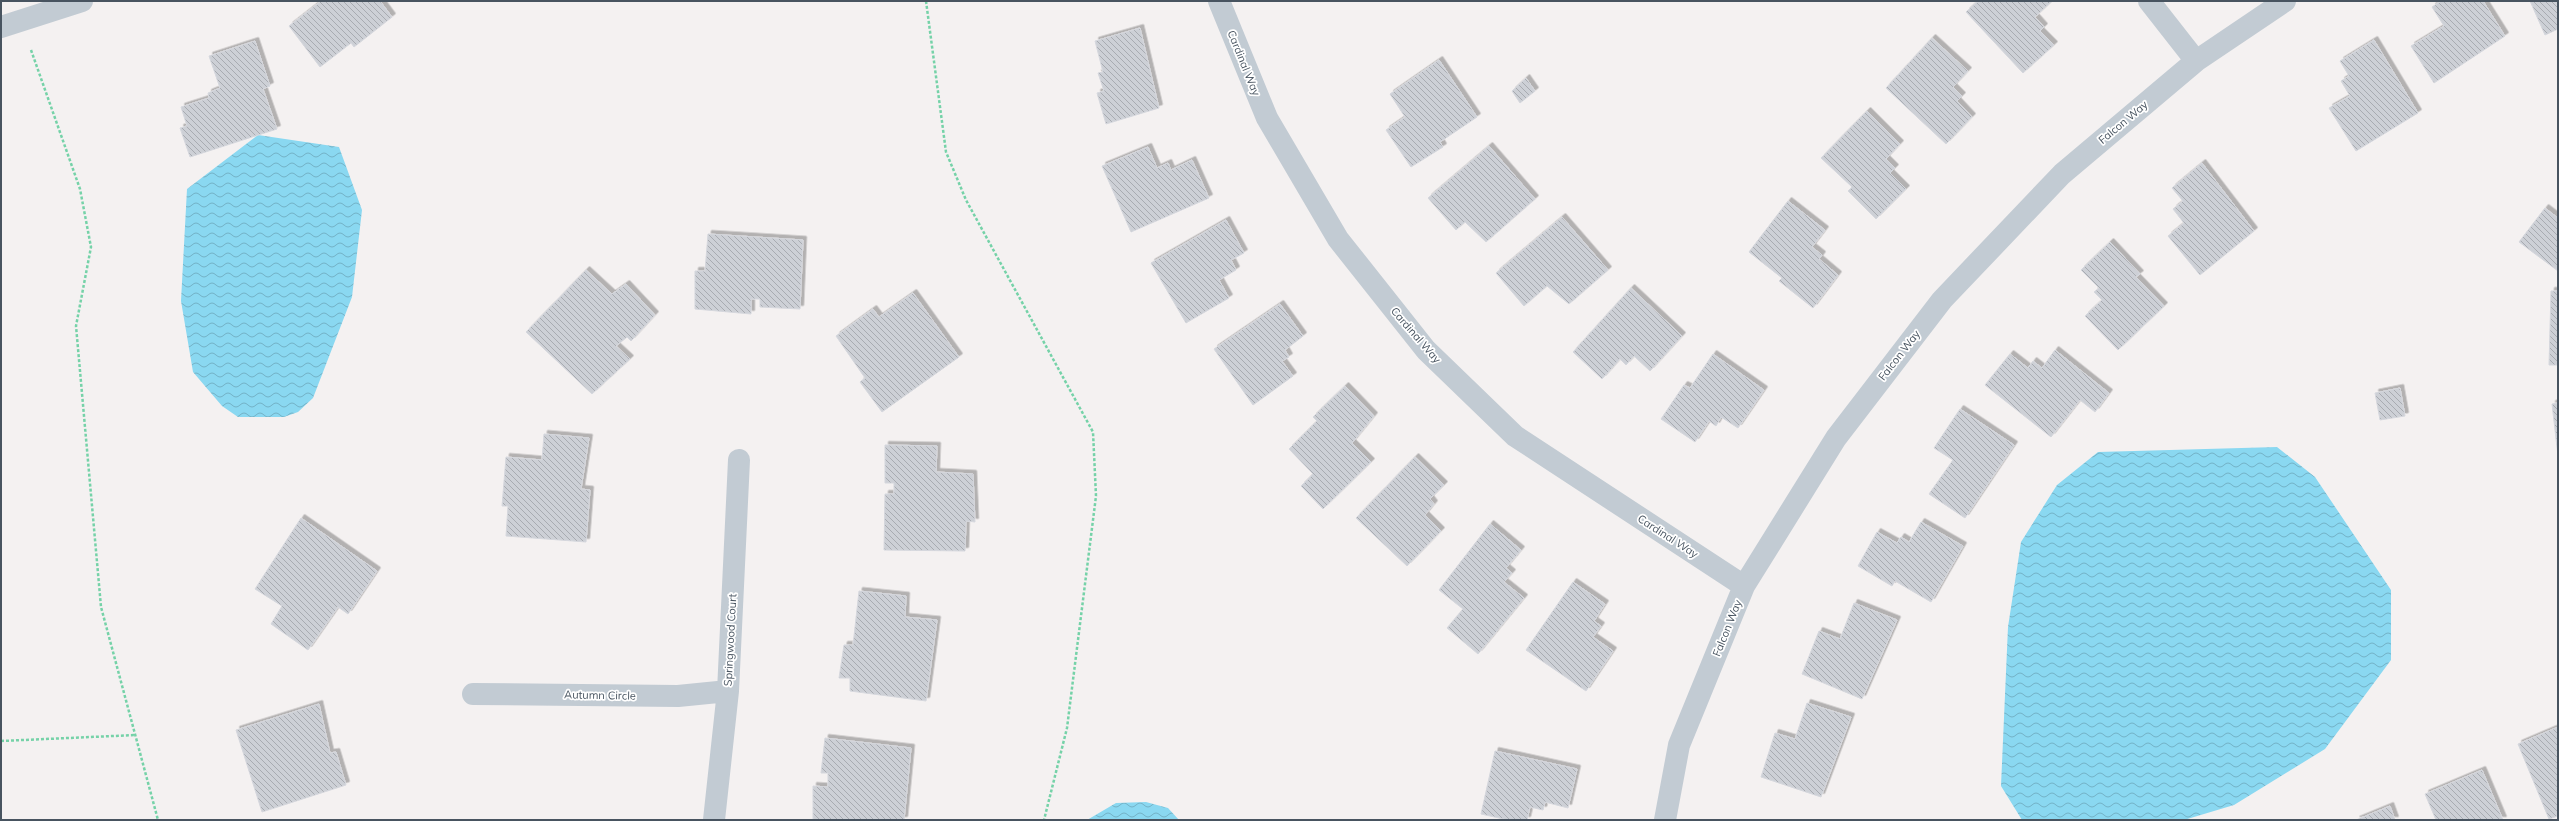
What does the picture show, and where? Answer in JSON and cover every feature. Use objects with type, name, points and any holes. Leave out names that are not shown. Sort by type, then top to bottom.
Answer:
[{"type":"street","points":[[11,24],[82,1]]},
{"type":"street","name":"Cardinal Way","points":[[1219,1],[1267,118],[1334,232],[1426,350],[1515,436],[1744,586]]},
{"type":"street","points":[[2149,1],[2196,61]]},
{"type":"street","name":"Falcon Way","points":[[1664,820],[1679,745],[1744,586],[1836,438],[1942,300],[2062,174],[2196,61],[2285,1]]},
{"type":"street","name":"Springwood Court","points":[[714,820],[728,691],[739,460]]},
{"type":"street","name":"Autumn Circle","points":[[473,694],[678,696],[728,691]]},
{"type":"path","points":[[926,1],[946,152],[966,200],[1093,432],[1096,496],[1067,728],[1044,820]]},
{"type":"path","points":[[11,24],[80,189],[91,247],[76,326],[101,607],[158,820]]},
{"type":"path","points":[[1,741],[136,735]]},
{"type":"water","points":[[258,135],[339,147],[362,210],[352,297],[313,398],[298,412],[284,417],[238,417],[222,406],[193,372],[181,301],[187,189]]},
{"type":"water","points":[[2277,447],[2315,477],[2391,590],[2391,660],[2325,749],[2234,805],[2184,820],[2022,820],[2001,786],[2008,627],[2021,542],[2057,485],[2098,452]]},
{"type":"water","points":[[1146,802],[1168,808],[1179,820],[1087,820],[1116,803]]},
{"type":"building","points":[[321,1],[380,1],[392,17],[354,47],[351,43],[320,67],[289,26]]},
{"type":"building","points":[[1978,1],[2052,1],[2035,17],[2044,27],[2040,31],[2054,45],[2023,73],[1966,12]]},
{"type":"building","points":[[2441,1],[2483,1],[2505,36],[2434,83],[2411,46],[2444,26],[2432,7]]},
{"type":"building","points":[[2530,1],[2558,1],[2558,29],[2545,35]]},
{"type":"building","points":[[1140,28],[1159,108],[1106,124],[1097,93],[1104,91],[1098,73],[1103,72],[1095,41]]},
{"type":"building","points":[[1932,38],[1968,71],[1953,87],[1962,96],[1957,101],[1972,117],[1946,144],[1886,88]]},
{"type":"building","points":[[2374,40],[2418,113],[2356,151],[2329,108],[2350,96],[2341,81],[2349,76],[2340,61]]},
{"type":"building","points":[[255,41],[270,86],[263,89],[277,129],[190,157],[180,128],[187,126],[181,107],[209,98],[208,93],[220,88],[209,56]]},
{"type":"building","points":[[1439,60],[1477,117],[1440,142],[1443,147],[1411,167],[1386,130],[1405,117],[1390,94]]},
{"type":"building","points":[[1526,78],[1535,91],[1520,103],[1512,91]]},
{"type":"building","points":[[1867,111],[1900,144],[1886,159],[1895,168],[1890,173],[1906,189],[1876,219],[1848,191],[1852,187],[1821,158]]},
{"type":"building","points":[[1489,146],[1535,199],[1486,242],[1465,222],[1456,230],[1428,198]]},
{"type":"building","points":[[1148,147],[1157,168],[1168,163],[1171,170],[1192,160],[1209,198],[1131,232],[1102,166]]},
{"type":"building","points":[[2202,163],[2254,231],[2200,275],[2168,236],[2184,223],[2173,209],[2183,201],[2172,188]]},
{"type":"building","points":[[1788,201],[1825,230],[1812,247],[1822,255],[1819,259],[1838,275],[1813,308],[1779,281],[1782,278],[1749,252]]},
{"type":"building","points":[[2545,208],[2558,218],[2558,271],[2519,242]]},
{"type":"building","points":[[1562,217],[1608,270],[1569,304],[1547,286],[1524,306],[1496,273]]},
{"type":"building","points":[[1226,220],[1244,253],[1231,260],[1236,270],[1219,280],[1229,298],[1186,323],[1151,263]]},
{"type":"building","points":[[708,234],[803,240],[800,309],[760,307],[760,299],[751,299],[751,314],[695,309],[695,271],[705,271]]},
{"type":"building","points":[[2110,242],[2140,274],[2136,277],[2164,306],[2118,350],[2085,316],[2102,300],[2094,292],[2099,288],[2081,270]]},
{"type":"building","points":[[586,270],[612,294],[626,284],[655,315],[631,341],[627,337],[616,346],[630,359],[592,394],[526,332]]},
{"type":"building","points":[[1631,288],[1682,336],[1650,371],[1634,356],[1626,365],[1620,359],[1602,379],[1573,352]]},
{"type":"building","points":[[2551,291],[2558,291],[2558,365],[2549,365]]},
{"type":"building","points":[[913,293],[959,357],[882,412],[860,382],[865,378],[836,336],[873,309],[879,317]]},
{"type":"building","points":[[1280,304],[1303,336],[1285,350],[1289,357],[1282,361],[1293,376],[1253,405],[1214,349]]},
{"type":"building","points":[[2055,350],[2109,393],[2095,412],[2080,400],[2051,437],[1985,385],[2010,354],[2028,368],[2033,361],[2042,368]]},
{"type":"building","points":[[1713,354],[1764,390],[1738,428],[1721,417],[1716,426],[1709,421],[1695,442],[1661,419],[1684,385],[1690,388]]},
{"type":"building","points":[[1345,386],[1374,416],[1352,443],[1371,462],[1323,509],[1301,486],[1313,474],[1289,449],[1317,421],[1313,417]]},
{"type":"building","points":[[2400,388],[2405,416],[2380,420],[2375,393]]},
{"type":"building","points":[[2558,403],[2558,456],[2552,404]]},
{"type":"building","points":[[1960,409],[2014,445],[1965,518],[1929,494],[1953,460],[1934,448]]},
{"type":"building","points":[[544,434],[589,438],[581,489],[590,490],[586,542],[506,536],[508,506],[502,506],[506,457],[542,460]]},
{"type":"building","points":[[885,445],[937,446],[936,472],[973,474],[975,522],[966,521],[965,551],[884,550],[885,494],[894,494],[894,483],[885,483]]},
{"type":"building","points":[[1415,457],[1444,485],[1430,499],[1434,504],[1425,515],[1441,531],[1407,566],[1356,518]]},
{"type":"building","points":[[301,518],[377,571],[348,614],[338,607],[308,650],[271,624],[282,606],[255,589]]},
{"type":"building","points":[[1921,522],[1963,546],[1931,602],[1895,581],[1892,586],[1858,566],[1877,532],[1897,543],[1901,537],[1909,542]]},
{"type":"building","points":[[1490,524],[1521,550],[1506,568],[1512,573],[1504,582],[1524,598],[1478,654],[1447,628],[1463,609],[1439,590]]},
{"type":"building","points":[[1573,582],[1605,604],[1594,621],[1601,626],[1593,637],[1613,651],[1586,691],[1526,650]]},
{"type":"building","points":[[859,591],[906,596],[905,617],[937,620],[926,701],[850,691],[850,678],[839,678],[844,645],[853,645]]},
{"type":"building","points":[[1854,603],[1897,620],[1862,699],[1802,674],[1819,631],[1840,639]]},
{"type":"building","points":[[1807,703],[1851,717],[1821,797],[1761,777],[1775,733],[1795,739]]},
{"type":"building","points":[[319,704],[330,753],[336,752],[346,785],[262,812],[236,730]]},
{"type":"building","points":[[2558,727],[2558,816],[2549,819],[2518,744]]},
{"type":"building","points":[[825,738],[911,748],[904,820],[813,820],[813,786],[828,787],[828,773],[821,773]]},
{"type":"building","points":[[1495,751],[1577,769],[1568,808],[1545,802],[1543,810],[1530,807],[1527,820],[1508,820],[1481,814]]},
{"type":"building","points":[[2482,770],[2503,820],[2436,820],[2425,794]]},
{"type":"building","points":[[2390,806],[2395,820],[2356,820]]}]
